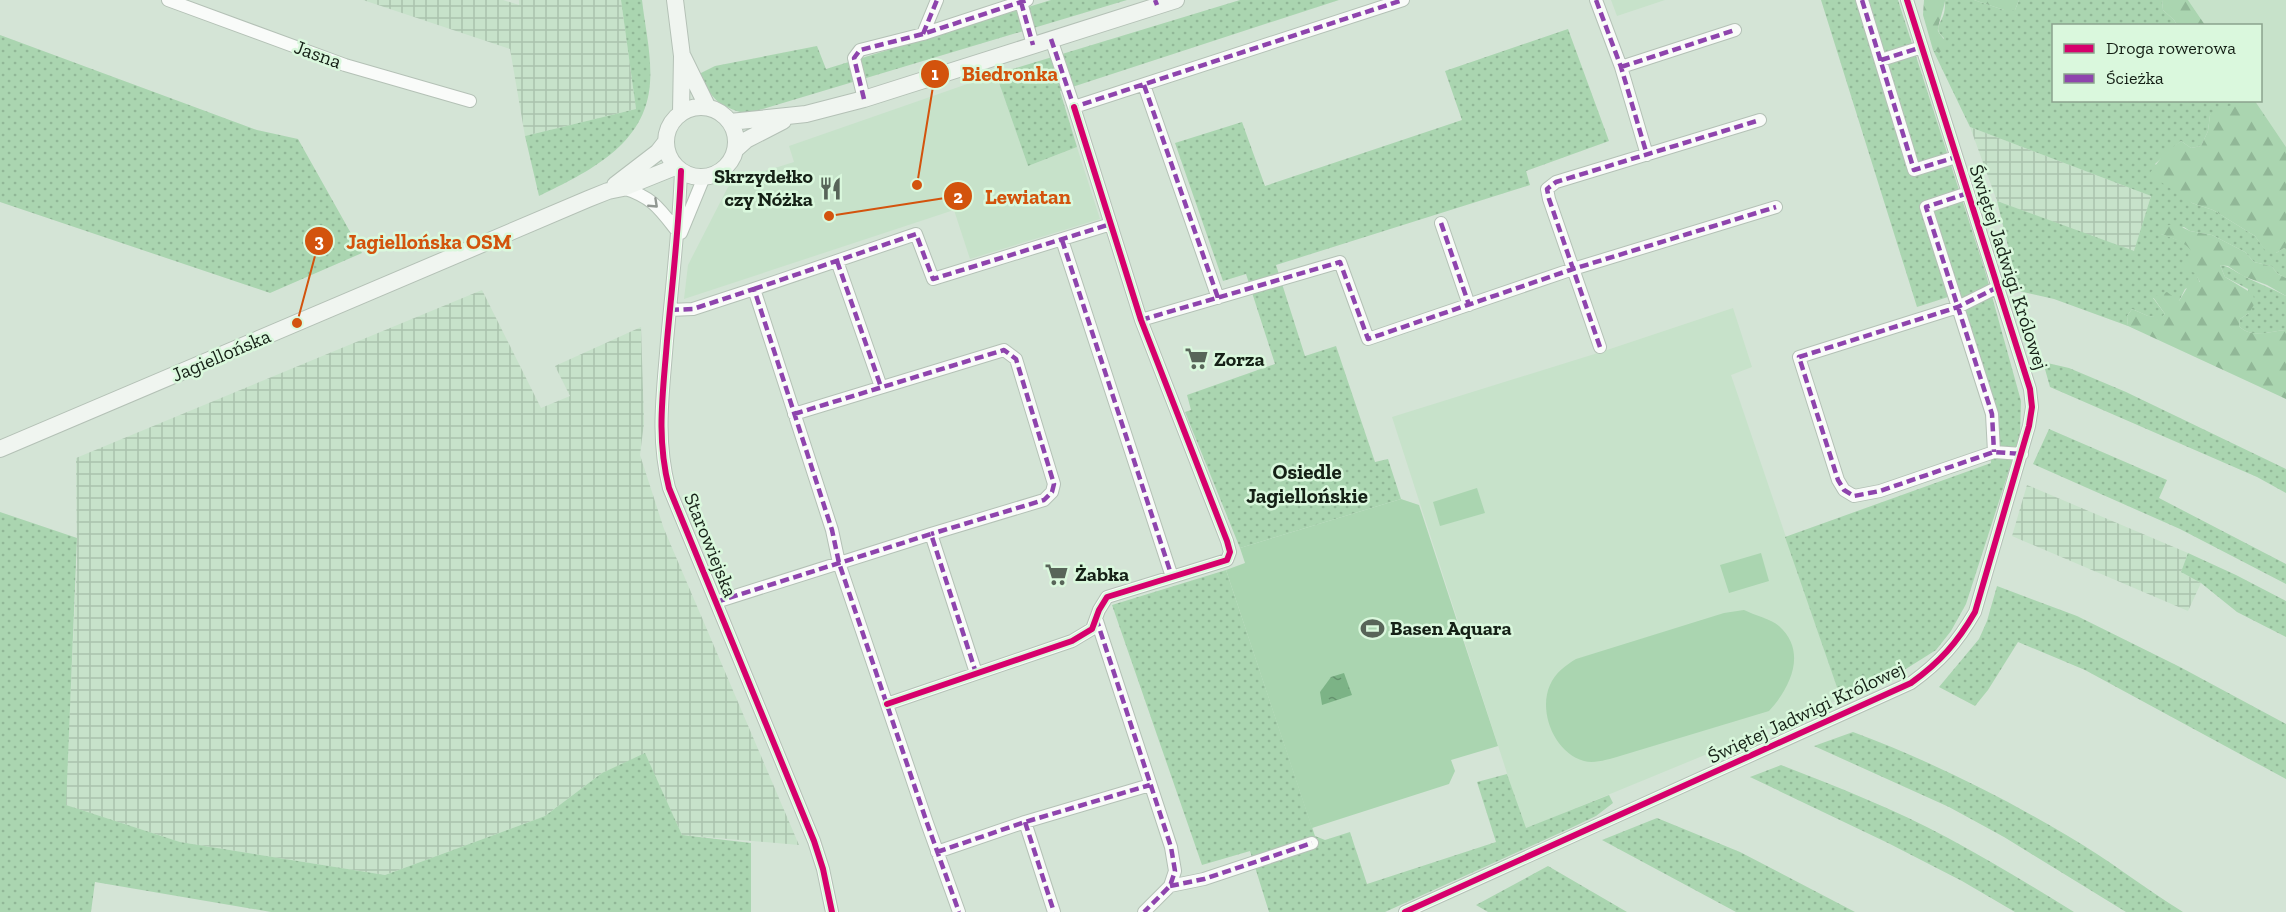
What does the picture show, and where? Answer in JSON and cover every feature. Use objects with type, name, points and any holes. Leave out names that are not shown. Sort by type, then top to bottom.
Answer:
[{"type":"street","name":"Jasna","points":[[168,0],[345,64],[470,101]]},
{"type":"street","points":[[675,0],[682,56],[681,112]]},
{"type":"street","points":[[923,34],[938,0]]},
{"type":"street","points":[[730,122],[794,115],[864,99],[1156,3],[1176,0]]},
{"type":"street","points":[[1074,108],[1404,0]]},
{"type":"street","points":[[1596,0],[1621,67],[1647,155]]},
{"type":"street","points":[[1862,0],[1914,170],[1956,157]]},
{"type":"street","name":"Świętej Jadwigi Królowej","points":[[1405,912],[1911,683],[1948,652],[1961,636],[1975,612],[2022,454],[2032,407],[2030,390],[1907,0]]},
{"type":"street","points":[[864,99],[855,58],[860,50],[923,34],[1025,1],[1033,45]]},
{"type":"street","points":[[1621,67],[1735,30]]},
{"type":"street","points":[[887,704],[1072,641],[1092,629],[1107,597],[1227,560],[1230,552],[1141,320],[1050,39]]},
{"type":"street","points":[[1881,60],[1922,47]]},
{"type":"street","points":[[682,56],[707,106]]},
{"type":"street","points":[[1144,84],[1218,298]]},
{"type":"street","points":[[736,149],[736,140],[730,122],[724,115],[707,106],[698,106],[681,112],[672,120],[666,131],[667,154],[678,169],[695,177],[704,177],[714,175],[724,169],[736,149],[746,140],[794,115]]},
{"type":"street","points":[[1599,346],[1547,189],[1556,182],[1760,120]]},
{"type":"street","name":"Jagiellońska","points":[[615,189],[658,152],[665,143]]},
{"type":"street","name":"Jagiellońska","points":[[0,449],[615,189],[678,169]]},
{"type":"street","name":"Starowiejska","points":[[678,169],[676,245],[660,419],[662,455],[669,488],[814,841],[823,868],[832,912]]},
{"type":"street","points":[[676,245],[704,177]]},
{"type":"street","points":[[615,189],[639,193],[651,200],[677,231]]},
{"type":"street","points":[[1968,193],[1926,207],[1992,414],[1994,452]]},
{"type":"street","points":[[1141,320],[1340,262],[1368,339],[1573,269],[1776,207]]},
{"type":"street","points":[[1441,223],[1469,304]]},
{"type":"street","points":[[670,310],[693,309],[916,234],[933,279],[1111,224]]},
{"type":"street","points":[[1062,240],[1172,577]]},
{"type":"street","points":[[837,261],[880,387]]},
{"type":"street","points":[[1998,287],[1958,307],[1799,357],[1838,480],[1844,490],[1854,496],[1880,491],[1994,452],[2022,454]]},
{"type":"street","points":[[754,289],[832,530],[839,563],[959,912]]},
{"type":"street","points":[[716,602],[1044,500],[1052,492],[1054,484],[1016,359],[1004,350],[794,414]]},
{"type":"street","points":[[931,534],[976,673]]},
{"type":"street","points":[[1096,618],[1172,848],[1175,871],[1170,886],[1144,912]]},
{"type":"street","points":[[938,852],[1150,784]]},
{"type":"street","points":[[1026,822],[1054,912]]},
{"type":"street","points":[[1170,886],[1204,879],[1312,843]]},
{"type":"shaded area","points":[[363,0],[503,0],[519,5],[519,0],[621,0],[636,109],[525,136],[510,49]]},
{"type":"shaded area","points":[[1611,0],[1665,0],[1617,16]]},
{"type":"shaded area","points":[[2188,0],[2286,0],[2286,147],[2256,102],[2262,102],[2262,24],[2204,24]]},
{"type":"shaded area","points":[[996,74],[1028,166],[1077,147],[1100,219],[970,259],[954,210],[684,299],[688,265],[728,187],[739,179],[794,162],[789,146]]},
{"type":"shaded area","points":[[1970,127],[2151,196],[2134,252],[1997,201]]},
{"type":"shaded area","points":[[482,290],[541,408],[570,396],[555,366],[641,327],[644,423],[640,455],[664,529],[799,845],[682,835],[645,754],[602,773],[545,816],[385,875],[180,842],[65,805],[77,562],[76,458]]},
{"type":"shaded area","points":[[1733,308],[1752,367],[1731,375],[1841,699],[1525,829],[1392,417]]},
{"type":"shaded area","points":[[2027,485],[2188,553],[2181,572],[2201,583],[2188,611],[2012,536]]},
{"type":"green space","points":[[621,0],[642,0],[650,62],[650,83],[646,105],[638,123],[626,140],[611,154],[595,166],[539,196],[525,136],[636,109]]},
{"type":"green space","points":[[1051,0],[1127,0],[746,114],[728,108],[712,96],[699,74],[715,66],[817,46],[826,69]]},
{"type":"green space","points":[[1240,0],[1339,0],[1060,91],[1077,147],[1028,166],[996,74]]},
{"type":"green space","points":[[1821,0],[1898,0],[1985,271],[2021,401],[2020,436],[1966,604],[1951,631],[1936,650],[1882,684],[1841,699],[1785,537],[1991,463],[1987,414],[1948,297],[1917,307]]},
{"type":"green space","points":[[1924,0],[1948,0],[1945,1],[1938,31],[1948,44],[1939,53],[1933,50],[1923,15]]},
{"type":"green space","points":[[1974,0],[2004,10],[2015,10],[2019,0],[2162,0],[2163,10],[2176,24],[2052,24],[2052,102],[2242,102],[2210,115],[2208,131],[2201,146],[2191,148],[2181,141],[2155,164],[2192,203],[2213,210],[2255,236],[2267,252],[2276,253],[2286,249],[2286,278],[2278,274],[2271,266],[2254,262],[2245,252],[2212,235],[2190,231],[2184,227],[2161,234],[2182,242],[2191,249],[2196,259],[2200,283],[2185,289],[2179,301],[2153,298],[2165,314],[2161,318],[2148,316],[2132,309],[2127,316],[2128,326],[2054,299],[2019,291],[1997,201],[2134,251],[2151,196],[1970,127],[1933,50],[1939,53],[1944,38],[1938,27],[1944,13],[1945,1]]},
{"type":"green space","points":[[1974,0],[2019,0],[2015,10],[2004,10]]},
{"type":"green space","points":[[2162,0],[2188,0],[2204,24],[2176,24],[2163,10]]},
{"type":"green space","points":[[1568,29],[1609,141],[1526,171],[1530,185],[1276,265],[1305,356],[1336,346],[1375,462],[1388,459],[1401,499],[1240,548],[1185,412],[1191,410],[1187,395],[1275,364],[1246,274],[1223,281],[1175,143],[1242,122],[1265,186],[1462,120],[1445,71]]},
{"type":"green space","points":[[0,35],[257,130],[298,139],[362,253],[270,293],[0,202]]},
{"type":"green space","points":[[2241,102],[2256,102],[2286,147],[2286,249],[2276,253],[2267,253],[2255,236],[2213,210],[2192,203],[2149,174],[2164,154],[2181,141],[2191,148],[2201,146],[2208,131],[2210,115],[2220,108]]},
{"type":"green space","points":[[2175,224],[2190,231],[2212,235],[2245,252],[2254,262],[2271,266],[2278,274],[2286,278],[2286,296],[2267,285],[2243,276],[2228,266],[2220,265],[2225,277],[2253,294],[2255,303],[2249,313],[2240,319],[2239,326],[2255,333],[2286,330],[2286,399],[2128,326],[2127,316],[2132,309],[2148,316],[2161,317],[2165,314],[2153,297],[2167,292],[2179,301],[2190,283],[2200,282],[2195,273],[2180,268],[2183,261],[2195,258],[2190,249],[2161,234],[2157,227]]},
{"type":"green space","points":[[2220,265],[2286,296],[2286,330],[2255,333],[2239,326],[2240,319],[2249,313],[2248,289],[2225,277]]},
{"type":"green space","points":[[2043,362],[2069,368],[2126,392],[2286,469],[2286,493],[2257,477],[2050,387]]},
{"type":"green space","points":[[2049,429],[2167,480],[2159,498],[2286,564],[2286,584],[2180,529],[2033,464]]},
{"type":"green space","points":[[1477,488],[1485,513],[1440,526],[1433,502]]},
{"type":"green space","points":[[1401,499],[1419,505],[1498,746],[1451,760],[1455,771],[1449,784],[1312,828],[1226,570],[1245,563],[1240,548]]},
{"type":"green space","points":[[0,512],[77,538],[66,805],[180,842],[385,875],[545,816],[602,773],[645,753],[682,835],[751,843],[751,912],[271,912],[95,882],[91,912],[0,912]]},
{"type":"green space","points":[[1761,553],[1769,581],[1729,593],[1720,565]]},
{"type":"green space","points":[[2188,553],[2286,601],[2286,637],[2237,612],[2201,583],[2181,572]]},
{"type":"green space","points":[[1226,570],[1315,836],[1325,840],[1350,832],[1367,884],[1496,842],[1477,782],[1507,774],[1526,828],[1609,795],[1613,803],[1596,816],[1573,827],[1385,912],[1269,912],[1250,851],[1202,865],[1112,605]]},
{"type":"green space","points":[[1997,586],[2077,616],[2180,667],[2286,724],[2286,779],[2085,670],[2018,642],[1988,690],[1975,706],[1939,687],[1979,639]]},
{"type":"green space","points":[[1744,610],[1779,626],[1788,636],[1793,647],[1793,670],[1789,681],[1784,692],[1769,711],[1597,762],[1588,762],[1573,757],[1557,740],[1548,718],[1547,695],[1555,677],[1568,664],[1576,659],[1724,613]]},
{"type":"green space","points":[[1853,732],[1936,766],[2016,806],[2083,845],[2183,912],[2126,912],[2004,837],[1949,807],[1814,746]]},
{"type":"green space","points":[[1781,765],[1928,827],[2074,912],[2015,912],[1962,881],[1888,843],[1750,777]]},
{"type":"green space","points":[[1657,818],[1740,852],[1855,912],[1736,912],[1602,840]]},
{"type":"green space","points":[[1548,866],[1627,912],[1488,912],[1476,905]]},
{"type":"water","points":[[1344,673],[1352,695],[1322,705],[1320,692],[1331,677]]},
{"type":"marked path","points":[[923,34],[937,0]]},
{"type":"marked path","points":[[864,99],[854,58],[860,50],[923,34],[1027,0]]},
{"type":"marked path","points":[[1155,0],[1157,5]]},
{"type":"marked path","points":[[1051,39],[1074,107],[1403,0]]},
{"type":"marked path","points":[[1596,0],[1621,67],[1647,155]]},
{"type":"marked path","points":[[1862,0],[1914,170],[1956,157]]},
{"type":"marked path","points":[[1021,2],[1033,45]]},
{"type":"marked path","points":[[1621,67],[1735,30]]},
{"type":"marked path","points":[[1881,60],[1922,47]]},
{"type":"marked path","points":[[1144,85],[1218,298]]},
{"type":"marked path","points":[[1600,347],[1547,189],[1556,182],[1760,120]]},
{"type":"marked path","points":[[1968,193],[1926,207],[1992,414],[1994,452]]},
{"type":"marked path","points":[[1141,320],[1340,262],[1368,339],[1573,269],[1776,207]]},
{"type":"marked path","points":[[1441,223],[1469,305]]},
{"type":"marked path","points":[[754,289],[916,234],[933,279],[1111,224]]},
{"type":"marked path","points":[[1062,240],[1172,577]]},
{"type":"marked path","points":[[837,261],[881,387]]},
{"type":"marked path","points":[[1998,287],[1958,307],[1799,357],[1838,480],[1844,490],[1854,496],[1880,491],[1994,452],[2022,454]]},
{"type":"marked path","points":[[670,310],[693,309],[754,289],[832,530],[839,563],[959,912]]},
{"type":"marked path","points":[[794,414],[1004,350],[1016,359],[1054,484],[1052,492],[1044,500],[931,534]]},
{"type":"marked path","points":[[716,602],[931,534],[976,673]]},
{"type":"marked path","points":[[1096,618],[1171,847],[1175,871],[1170,886],[1144,912]]},
{"type":"marked path","points":[[937,852],[1025,822],[1150,785]]},
{"type":"marked path","points":[[1025,822],[1054,912]]},
{"type":"marked path","points":[[1170,886],[1204,879],[1312,843]]},
{"type":"cycle path","points":[[1405,912],[1911,683],[1947,651],[1975,612],[2029,426],[2032,407],[2030,389],[1907,0]]},
{"type":"cycle path","points":[[887,704],[1072,641],[1092,629],[1107,597],[1227,560],[1230,552],[1141,320],[1074,107]]},
{"type":"cycle path","points":[[681,171],[662,397],[665,469],[669,488],[814,841],[823,869],[832,912]]},
{"type":"place","name":"Biedronka","points":[[917,185]]},
{"type":"place","name":"Skrzydełko czy Nóżka","points":[[831,188]]},
{"type":"place","name":"Lewiatan","points":[[829,216]]},
{"type":"place","name":"Jagiellońska OSM","points":[[297,323]]},
{"type":"place","name":"Zorza","points":[[1196,359]]},
{"type":"place","name":"Żabka","points":[[1057,574]]},
{"type":"place","name":"Basen Aquara","points":[[1372,628]]},
{"type":"district","name":"Osiedle Jagiellońskie","points":[[1307,484]]}]
